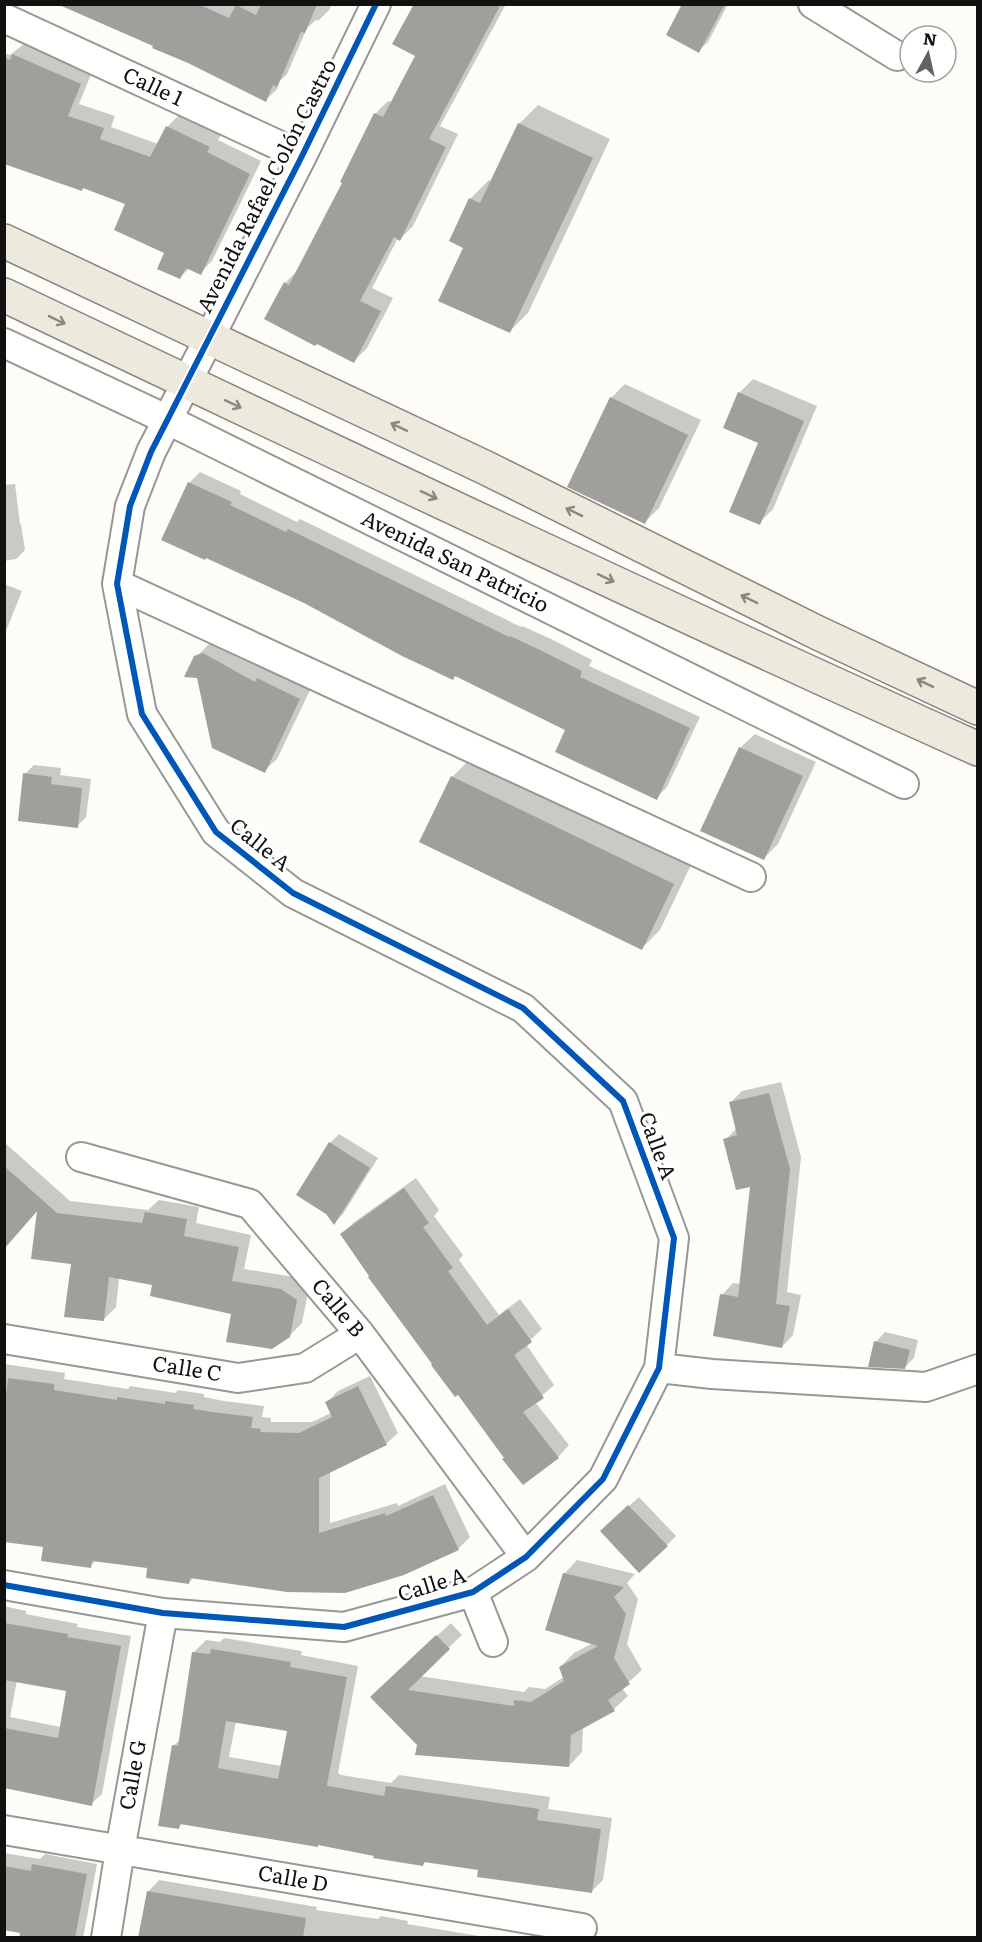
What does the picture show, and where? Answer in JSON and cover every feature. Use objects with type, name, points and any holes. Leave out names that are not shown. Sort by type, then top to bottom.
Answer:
[{"type":"main road","points":[[4,241],[484,467],[807,628],[978,708]]},
{"type":"main road","points":[[4,295],[803,670],[978,749]]},
{"type":"street","name":"Avenida Rafael Colón Castro","points":[[187,382],[376,4]]},
{"type":"street","points":[[813,4],[897,56]]},
{"type":"street","name":"Calle 1","points":[[4,18],[302,156]]},
{"type":"street","name":"Avenida San Patricio","points":[[4,343],[168,420],[904,784]]},
{"type":"street","name":"Calle A","points":[[4,1585],[163,1613],[344,1627],[473,1592],[526,1557],[603,1479],[659,1368],[674,1238],[623,1101],[523,1008],[293,893],[216,832],[142,714],[117,584],[130,506],[151,452],[187,382]]},
{"type":"street","points":[[117,584],[751,877]]},
{"type":"street","name":"Calle B","points":[[81,1157],[250,1204],[360,1334],[526,1557]]},
{"type":"street","name":"Calle C","points":[[4,1339],[238,1378],[305,1368],[360,1334]]},
{"type":"street","points":[[659,1368],[712,1374],[926,1387],[978,1369]]},
{"type":"street","points":[[473,1592],[493,1642]]},
{"type":"street","name":"Calle G","points":[[106,1938],[163,1613]]},
{"type":"street","name":"Calle D","points":[[4,1830],[582,1928]]},
{"type":"building","points":[[57,4],[198,4],[229,18],[236,5],[256,15],[261,4],[317,4],[305,33],[301,32],[277,87],[273,85],[266,102],[188,63],[152,48],[153,46]]},
{"type":"building","points":[[414,4],[501,4],[429,139],[446,147],[400,241],[394,237],[360,301],[381,311],[354,363],[317,344],[315,346],[264,319],[284,282],[289,285],[342,183],[340,182],[374,113],[383,117],[415,56],[392,44]]},
{"type":"building","points":[[682,4],[725,4],[699,53],[666,35]]},
{"type":"building","points":[[12,54],[81,84],[68,116],[104,128],[100,139],[150,157],[166,126],[210,147],[207,152],[250,174],[201,275],[186,268],[180,279],[157,269],[164,253],[114,230],[125,204],[83,188],[82,191],[4,164],[4,58],[10,60]]},
{"type":"building","points":[[518,123],[593,158],[510,333],[438,301],[463,248],[449,241],[469,198],[480,203]]},
{"type":"building","points":[[738,392],[804,421],[760,525],[729,512],[758,443],[723,428]]},
{"type":"building","points":[[610,397],[688,435],[645,524],[567,487]]},
{"type":"building","points":[[188,482],[232,502],[230,505],[286,532],[288,529],[540,650],[582,671],[580,677],[690,728],[657,800],[555,752],[565,730],[455,676],[453,680],[402,656],[304,603],[161,540]]},
{"type":"building","points":[[203,653],[255,682],[257,678],[300,699],[265,773],[212,748],[197,678],[184,677],[194,656]]},
{"type":"building","points":[[739,747],[803,776],[764,860],[700,831]]},
{"type":"building","points":[[23,773],[52,777],[51,784],[82,788],[78,828],[18,821]]},
{"type":"building","points":[[451,776],[674,884],[642,950],[419,842]]},
{"type":"building","points":[[769,1093],[790,1169],[776,1304],[790,1306],[782,1348],[713,1336],[720,1294],[738,1297],[750,1187],[736,1190],[723,1139],[737,1135],[729,1102]]},
{"type":"building","points":[[329,1142],[370,1168],[334,1225],[326,1214],[296,1195]]},
{"type":"building","points":[[4,1166],[57,1213],[142,1223],[145,1212],[187,1219],[184,1236],[239,1247],[232,1281],[281,1289],[297,1300],[290,1337],[272,1349],[226,1342],[231,1314],[150,1296],[152,1285],[109,1277],[104,1321],[64,1317],[71,1264],[31,1259],[37,1211],[4,1249]]},
{"type":"building","points":[[404,1188],[429,1223],[423,1227],[453,1268],[448,1271],[487,1325],[508,1309],[532,1342],[514,1355],[544,1398],[523,1412],[559,1458],[523,1485],[502,1459],[504,1458],[458,1395],[455,1397],[431,1365],[340,1234]]},
{"type":"building","points":[[874,1341],[910,1350],[905,1369],[868,1367]]},
{"type":"building","points":[[8,1378],[54,1384],[54,1390],[117,1400],[117,1397],[165,1404],[165,1401],[194,1405],[193,1409],[253,1417],[251,1428],[261,1429],[260,1432],[299,1433],[332,1417],[325,1402],[358,1386],[387,1445],[319,1478],[319,1533],[385,1513],[386,1516],[433,1495],[459,1550],[404,1575],[345,1593],[287,1592],[190,1578],[189,1584],[146,1578],[147,1568],[92,1561],[91,1568],[41,1561],[43,1547],[4,1542],[4,1412]]},
{"type":"building","points":[[628,1505],[668,1546],[639,1573],[600,1531]]},
{"type":"building","points":[[563,1573],[624,1587],[614,1597],[626,1614],[614,1658],[630,1684],[608,1700],[615,1711],[571,1735],[569,1767],[415,1755],[417,1745],[370,1697],[436,1635],[450,1649],[408,1690],[514,1706],[514,1700],[531,1702],[564,1681],[559,1667],[598,1646],[545,1630]]},
{"type":"building","points":[[4,1623],[121,1646],[92,1806],[4,1788],[4,1728],[58,1738],[66,1691],[4,1680]]},
{"type":"building","points":[[211,1649],[291,1662],[290,1667],[347,1677],[328,1786],[384,1796],[386,1786],[539,1809],[537,1820],[601,1829],[592,1893],[477,1877],[478,1870],[424,1862],[423,1866],[373,1858],[374,1856],[318,1845],[318,1847],[180,1824],[179,1829],[158,1826],[172,1745],[178,1746],[192,1652],[210,1654]],"holes":[[[226,1721],[287,1731],[278,1779],[218,1768]]]},
{"type":"building","points":[[32,1864],[87,1874],[75,1938],[19,1938],[20,1933],[4,1930],[4,1866],[31,1871]]},
{"type":"building","points":[[147,1891],[306,1918],[303,1938],[138,1938]]},
{"type":"cycle path","points":[[4,1585],[163,1613],[344,1627],[473,1592],[526,1557],[603,1479],[659,1368],[674,1238],[623,1101],[523,1008],[293,893],[216,832],[142,714],[117,584],[130,506],[151,452],[302,156],[376,4]]}]
